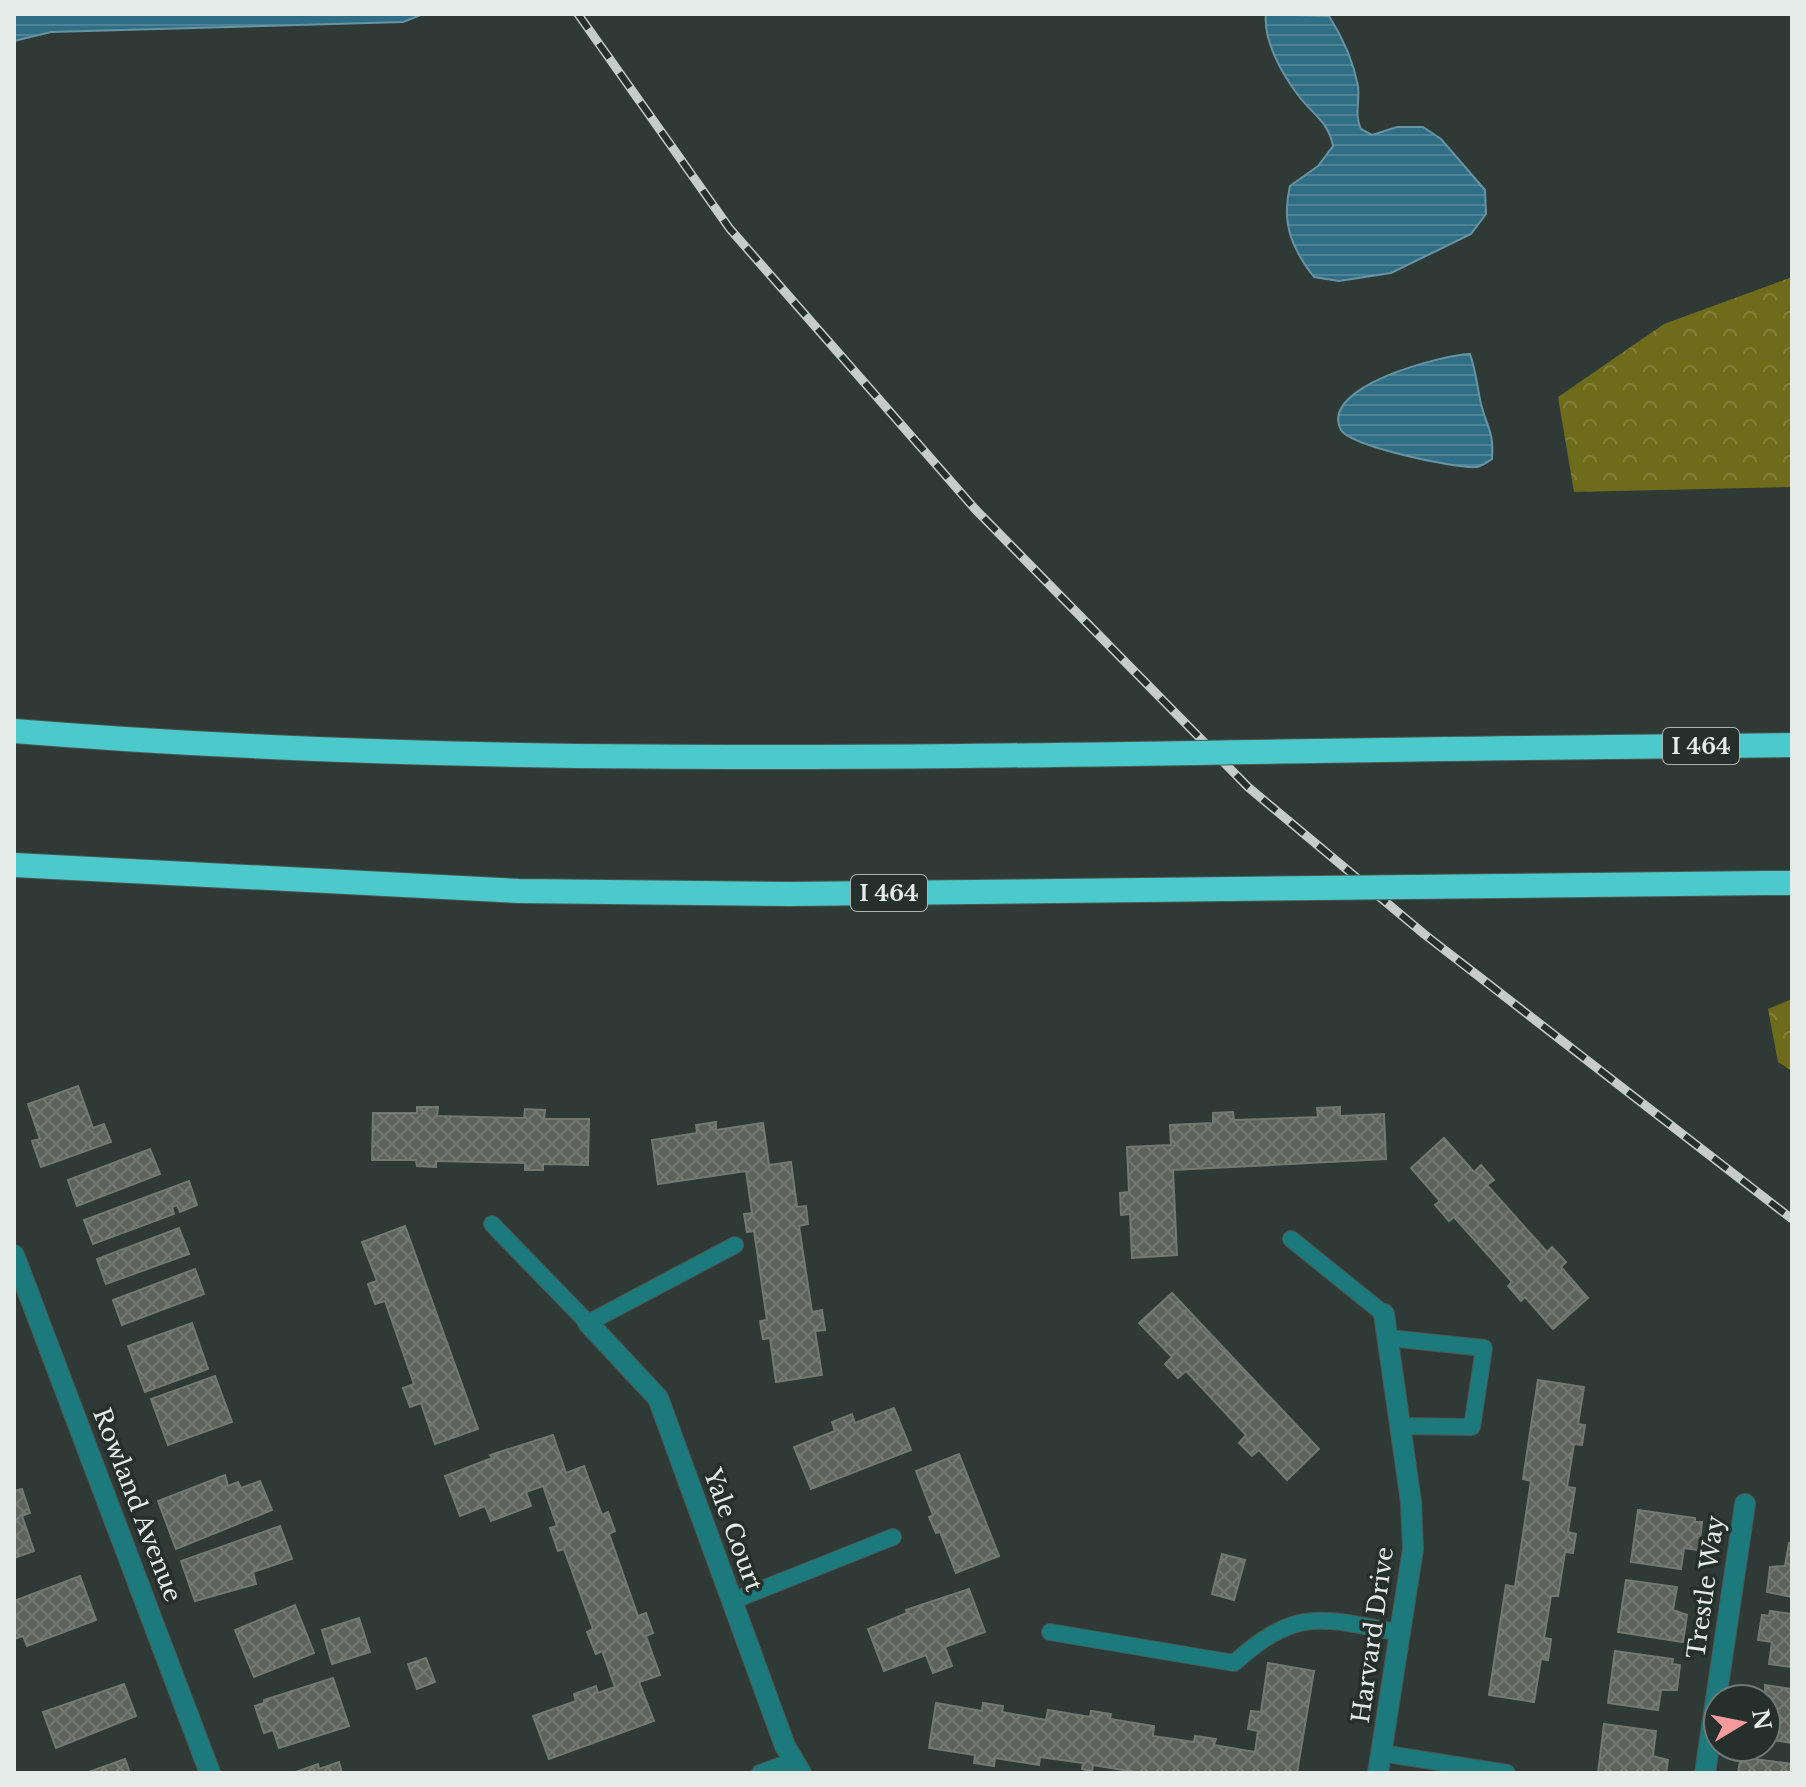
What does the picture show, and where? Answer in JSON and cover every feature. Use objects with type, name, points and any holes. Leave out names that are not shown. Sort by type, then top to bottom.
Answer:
[{"type":"highway","name":"I 464","points":[[14,731],[369,751],[607,756],[1792,745]]},
{"type":"highway","name":"I 464","points":[[14,865],[519,891],[790,894],[1792,883]]},
{"type":"street","name":"Rowland Avenue","points":[[14,1255],[210,1773]]},
{"type":"street","name":"Harvard Drive","points":[[1380,1763],[1413,1549],[1411,1502],[1384,1314]]},
{"type":"street","name":"Yale Court","points":[[588,1323],[658,1398],[797,1767]]},
{"type":"street","name":"Trestle Way","points":[[1705,1773],[1745,1504]]},
{"type":"lane","points":[[492,1224],[588,1323],[735,1245]]},
{"type":"lane","points":[[1291,1239],[1384,1314]]},
{"type":"lane","points":[[1389,1338],[1484,1348],[1472,1427],[1400,1426]]},
{"type":"lane","points":[[732,1601],[893,1537]]},
{"type":"lane","points":[[1050,1632],[1234,1663],[1276,1629],[1301,1621],[1333,1621],[1402,1633]]},
{"type":"lane","points":[[1380,1763],[1507,1773]]},
{"type":"lane","points":[[760,1773],[797,1767]]},
{"type":"green space","points":[[1792,277],[1792,487],[1574,492],[1558,397],[1664,324]]},
{"type":"green space","points":[[1792,999],[1792,1071],[1778,1062],[1768,1009]]},
{"type":"water","points":[[14,14],[423,14],[403,22],[51,32],[14,41]]},
{"type":"water","points":[[1266,14],[1329,16],[1353,67],[1358,86],[1361,129],[1372,135],[1397,127],[1423,127],[1441,139],[1485,190],[1486,214],[1471,234],[1391,273],[1339,281],[1314,277],[1290,235],[1288,199],[1290,186],[1318,166],[1333,146],[1324,124],[1298,95],[1280,67],[1267,35]]},
{"type":"water","points":[[1470,354],[1492,442],[1492,459],[1484,464],[1465,467],[1404,455],[1363,443],[1341,430],[1339,414],[1348,400],[1365,387],[1411,367]]},
{"type":"building","points":[[78,1086],[93,1128],[104,1124],[111,1142],[41,1167],[32,1141],[40,1139],[28,1104]]},
{"type":"building","points":[[417,1107],[438,1107],[437,1116],[524,1118],[525,1109],[545,1110],[544,1119],[589,1119],[588,1165],[543,1164],[543,1170],[525,1170],[525,1163],[436,1161],[436,1167],[417,1166],[416,1160],[372,1160],[373,1113],[417,1113]]},
{"type":"building","points":[[1340,1107],[1340,1116],[1384,1114],[1386,1159],[1173,1170],[1177,1255],[1132,1258],[1130,1214],[1121,1215],[1120,1193],[1129,1192],[1127,1147],[1171,1145],[1170,1125],[1213,1123],[1213,1113],[1233,1112],[1234,1120],[1318,1117],[1317,1108]]},
{"type":"building","points":[[716,1122],[716,1130],[763,1123],[769,1165],[791,1162],[797,1207],[806,1206],[808,1224],[799,1226],[812,1312],[822,1310],[825,1330],[815,1331],[822,1375],[776,1382],[770,1338],[763,1339],[760,1321],[767,1320],[754,1231],[747,1232],[744,1214],[752,1213],[746,1171],[658,1184],[652,1140],[697,1133],[696,1125]]},
{"type":"building","points":[[1444,1138],[1474,1172],[1481,1165],[1494,1180],[1487,1185],[1547,1252],[1552,1247],[1566,1262],[1561,1267],[1588,1298],[1553,1329],[1525,1297],[1521,1301],[1508,1286],[1512,1282],[1454,1217],[1449,1221],[1435,1205],[1440,1201],[1411,1168]]},
{"type":"building","points":[[150,1149],[160,1174],[77,1206],[68,1180]]},
{"type":"building","points":[[189,1181],[197,1205],[180,1212],[177,1205],[172,1207],[174,1214],[93,1244],[84,1220]]},
{"type":"building","points":[[405,1226],[478,1429],[435,1444],[421,1403],[410,1407],[403,1388],[414,1384],[385,1301],[375,1304],[368,1284],[377,1281],[362,1242]]},
{"type":"building","points":[[179,1228],[189,1254],[106,1284],[97,1259]]},
{"type":"building","points":[[195,1269],[204,1294],[122,1325],[113,1300]]},
{"type":"building","points":[[1172,1293],[1319,1449],[1287,1480],[1259,1450],[1252,1456],[1239,1443],[1246,1435],[1186,1371],[1178,1378],[1165,1364],[1172,1357],[1139,1323]]},
{"type":"building","points":[[192,1323],[208,1369],[145,1392],[128,1346]]},
{"type":"building","points":[[215,1376],[232,1422],[168,1445],[151,1399]]},
{"type":"building","points":[[1538,1380],[1584,1387],[1578,1424],[1585,1425],[1582,1445],[1574,1444],[1567,1487],[1575,1488],[1568,1532],[1576,1534],[1573,1553],[1565,1552],[1558,1596],[1551,1596],[1544,1638],[1551,1639],[1548,1660],[1541,1659],[1534,1702],[1489,1695],[1506,1585],[1515,1587],[1531,1481],[1523,1479]]},
{"type":"building","points":[[894,1408],[911,1450],[811,1489],[794,1447],[835,1431],[832,1422],[852,1414],[855,1423]]},
{"type":"building","points":[[553,1435],[566,1473],[584,1466],[602,1515],[608,1512],[615,1531],[609,1534],[638,1616],[646,1613],[653,1633],[646,1636],[660,1675],[639,1682],[654,1721],[549,1759],[533,1716],[576,1701],[574,1694],[596,1686],[598,1693],[615,1687],[602,1651],[596,1654],[587,1632],[593,1629],[564,1549],[558,1551],[550,1528],[557,1526],[543,1486],[526,1492],[531,1506],[491,1521],[485,1506],[460,1516],[445,1476],[492,1458],[490,1455]]},
{"type":"building","points":[[959,1454],[999,1556],[956,1573],[940,1532],[936,1533],[929,1517],[933,1515],[916,1471]]},
{"type":"building","points":[[225,1475],[228,1486],[238,1482],[241,1488],[260,1481],[272,1510],[176,1549],[158,1501]]},
{"type":"building","points":[[22,1489],[30,1513],[22,1516],[34,1551],[14,1558],[14,1491]]},
{"type":"building","points":[[1638,1510],[1695,1518],[1695,1522],[1702,1522],[1699,1550],[1684,1548],[1681,1569],[1631,1562]]},
{"type":"building","points":[[280,1526],[292,1559],[253,1572],[256,1584],[195,1601],[181,1561]]},
{"type":"building","points":[[1789,1543],[1792,1544],[1792,1597],[1767,1592],[1770,1567],[1785,1566]]},
{"type":"building","points":[[1222,1554],[1245,1560],[1234,1600],[1212,1594]]},
{"type":"building","points":[[80,1576],[96,1620],[27,1646],[23,1636],[14,1639],[14,1601]]},
{"type":"building","points":[[1626,1580],[1677,1587],[1673,1610],[1687,1615],[1683,1642],[1618,1632]]},
{"type":"building","points":[[969,1589],[985,1632],[945,1647],[952,1666],[933,1673],[926,1655],[884,1671],[868,1629],[907,1613],[906,1610]]},
{"type":"building","points":[[295,1605],[314,1653],[254,1677],[235,1630]]},
{"type":"building","points":[[1770,1611],[1792,1614],[1792,1667],[1769,1664],[1772,1642],[1758,1640],[1762,1615],[1769,1616]]},
{"type":"building","points":[[359,1618],[370,1652],[332,1664],[322,1630]]},
{"type":"building","points":[[1615,1651],[1673,1659],[1672,1664],[1680,1665],[1677,1690],[1661,1690],[1658,1710],[1608,1703]]},
{"type":"building","points":[[426,1658],[435,1682],[417,1689],[408,1664]]},
{"type":"building","points":[[1268,1663],[1314,1671],[1297,1773],[1141,1773],[1093,1765],[1092,1771],[1082,1769],[1083,1763],[1040,1757],[1039,1765],[995,1758],[994,1766],[974,1763],[975,1755],[929,1748],[936,1703],[982,1711],[983,1703],[1003,1706],[1002,1712],[1046,1720],[1048,1710],[1090,1717],[1091,1711],[1111,1714],[1110,1719],[1154,1726],[1153,1736],[1194,1742],[1195,1736],[1216,1739],[1214,1745],[1255,1752],[1258,1731],[1248,1729],[1251,1711],[1261,1712]]},
{"type":"building","points":[[333,1678],[349,1726],[279,1748],[273,1730],[264,1733],[255,1706],[264,1703],[264,1700]]},
{"type":"building","points":[[124,1684],[136,1716],[56,1748],[43,1712]]},
{"type":"building","points":[[1782,1688],[1792,1689],[1792,1743],[1782,1741]]},
{"type":"building","points":[[1604,1724],[1656,1731],[1653,1756],[1668,1760],[1666,1773],[1598,1773]]},
{"type":"building","points":[[125,1759],[130,1773],[86,1773]]},
{"type":"building","points":[[339,1762],[342,1773],[293,1773],[318,1764],[319,1769]]},
{"type":"building","points":[[1740,1763],[1792,1764],[1792,1773],[1738,1773]]},
{"type":"railway","points":[[578,14],[730,229],[975,509],[1248,787],[1424,934],[1792,1219]]}]
